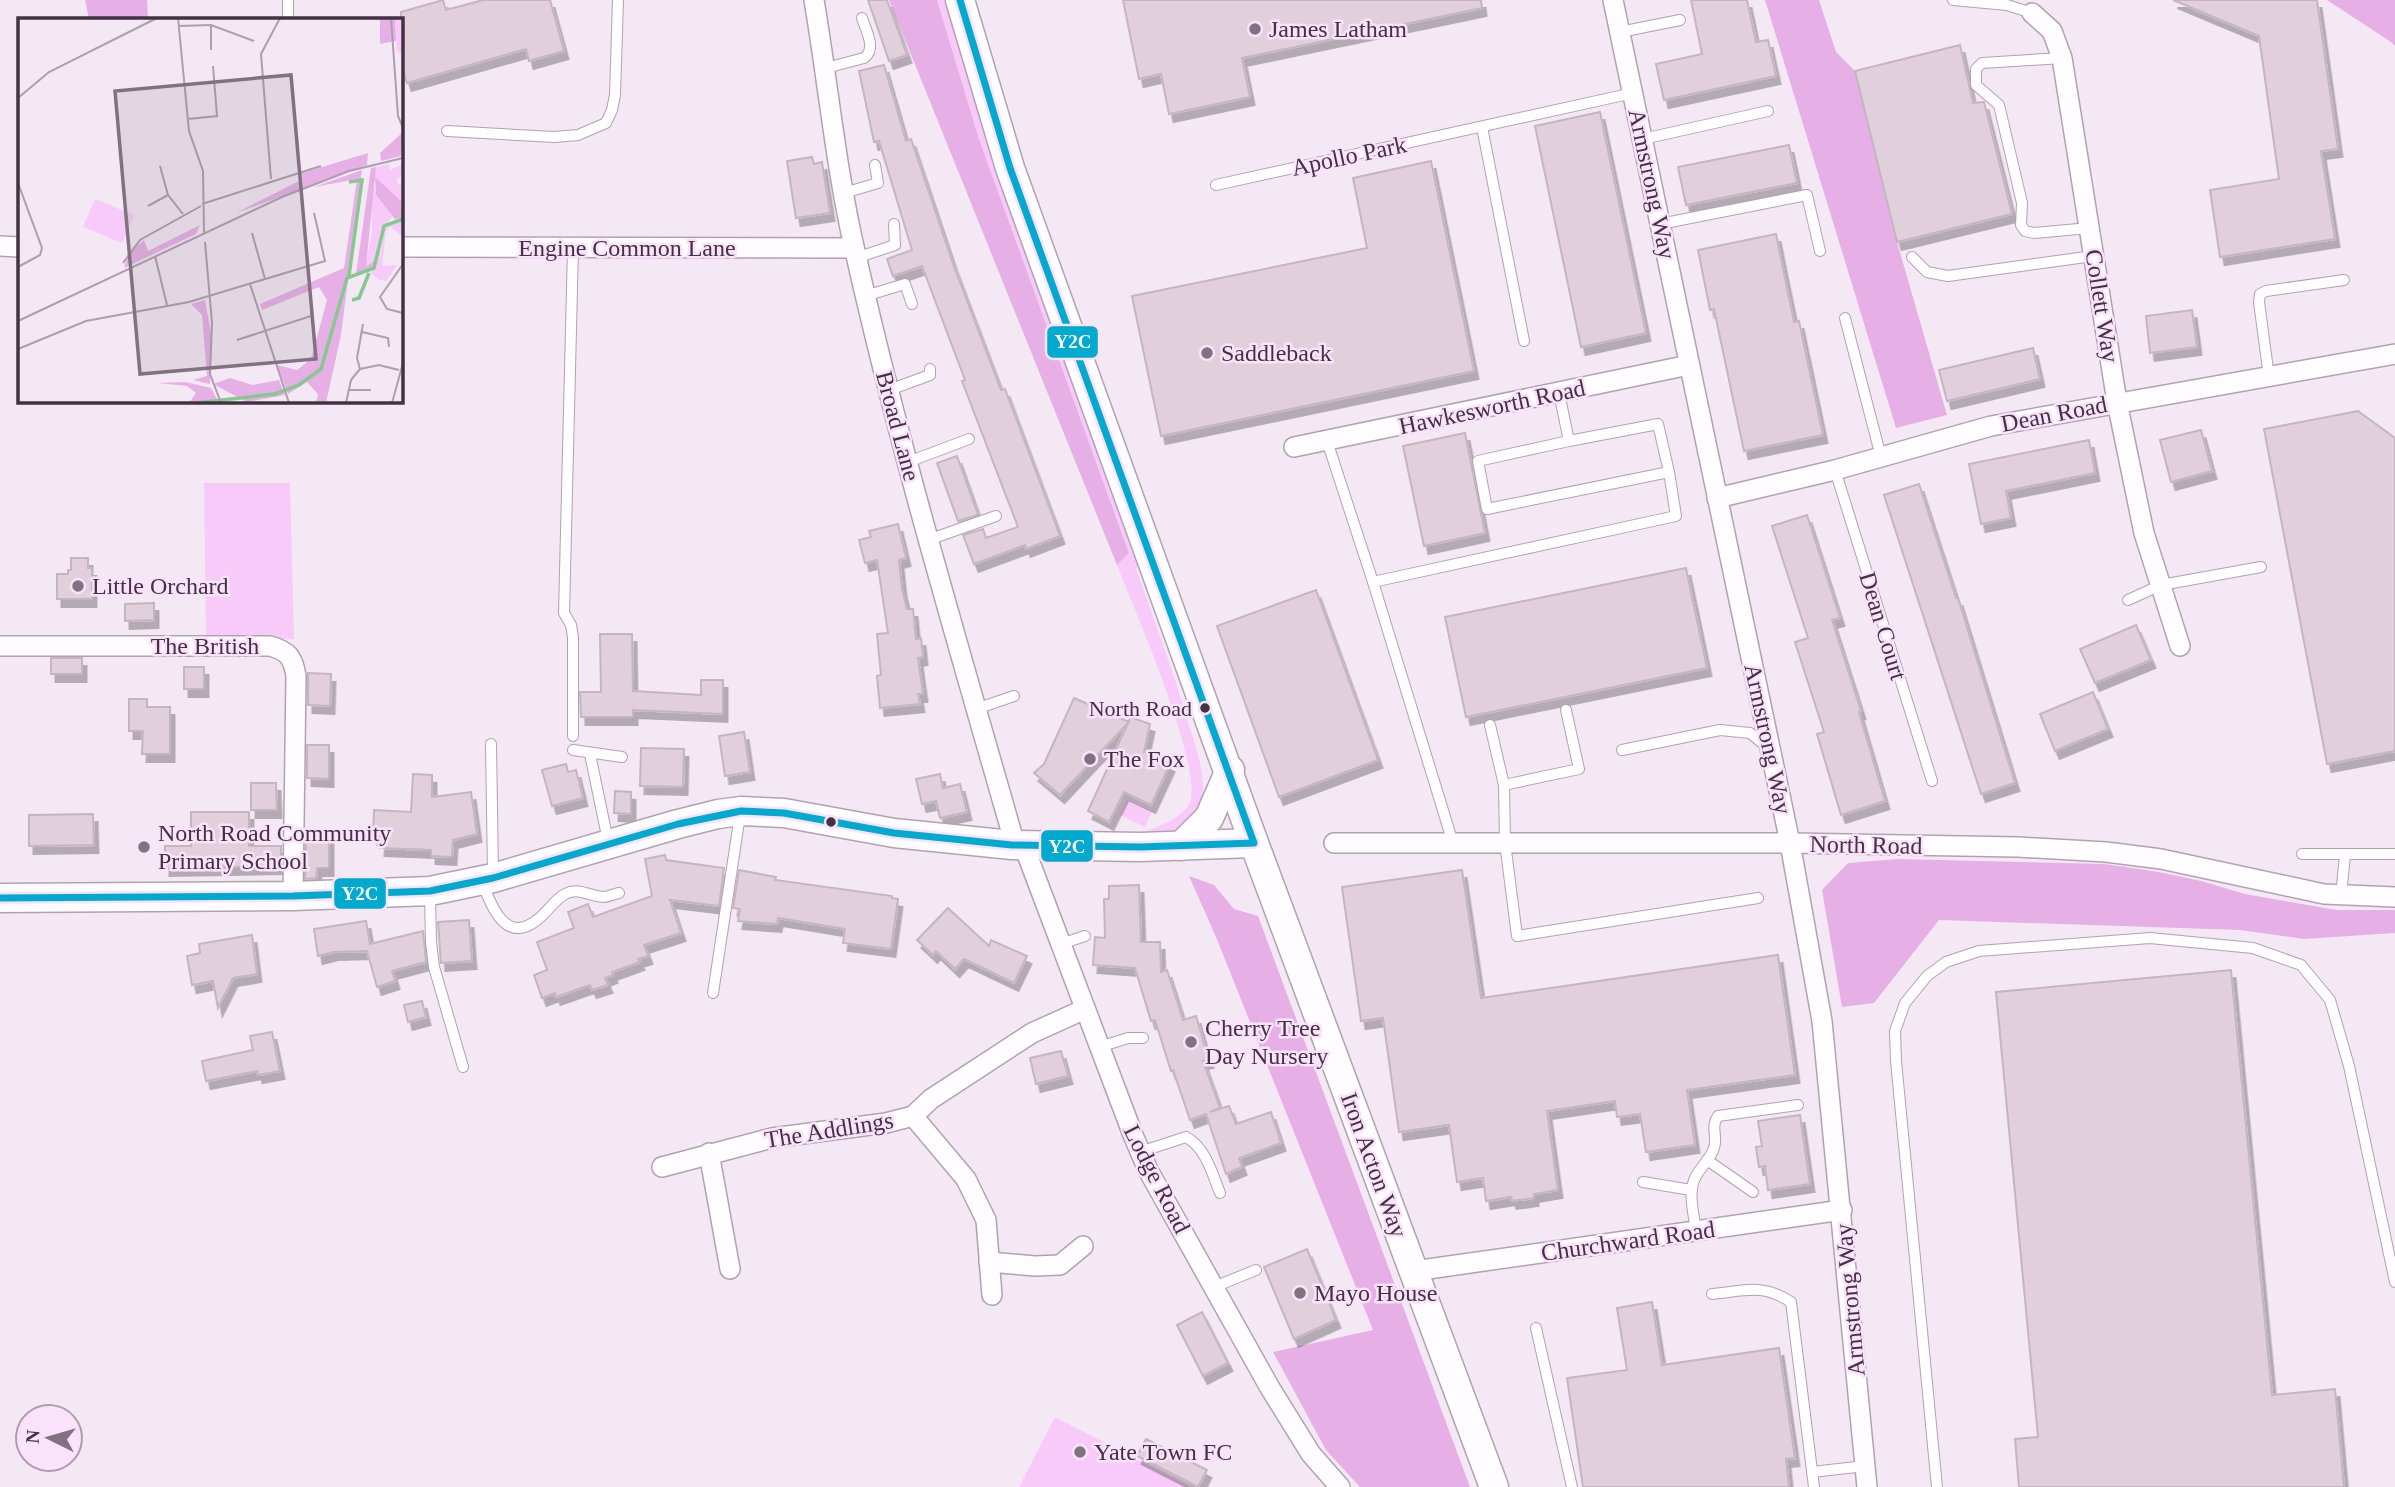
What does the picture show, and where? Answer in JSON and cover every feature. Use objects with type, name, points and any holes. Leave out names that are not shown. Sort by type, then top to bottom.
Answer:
[{"type":"main road","name":"Iron Acton Way","points":[[960,0],[1010,168],[1230,770],[1254,843],[1494,1487]]},
{"type":"main road","points":[[1181,846],[1209,818],[1230,770]]},
{"type":"main road","points":[[0,898],[293,897],[430,891],[487,880],[688,821],[741,811],[784,813],[894,833],[1020,846],[1254,843]]},
{"type":"street","name":"Broad Lane","points":[[814,0],[844,192],[865,296],[928,540],[1012,834],[1020,846]]},
{"type":"street","name":"Armstrong Way","points":[[1613,0],[1790,844],[1822,1021],[1867,1487]]},
{"type":"street","name":"Collett Way","points":[[2032,13],[2052,31],[2062,58],[2118,402],[2144,533],[2180,646]]},
{"type":"street","points":[[0,246],[18,247]]},
{"type":"street","name":"Engine Common Lane","points":[[402,247],[855,253]]},
{"type":"street","name":"Dean Road","points":[[1717,498],[1835,470],[1991,426],[2118,402],[2394,358]]},
{"type":"street","name":"Hawkesworth Road","points":[[1294,447],[1689,365]]},
{"type":"street","name":"The British","points":[[0,646],[270,646],[284,650],[293,659],[296,676],[293,897]]},
{"type":"street","name":"North Road","points":[[1334,843],[2018,847],[2106,852],[2161,859],[2341,896],[2395,897]]},
{"type":"street","name":"Lodge Road","points":[[1020,846],[1028,858],[1140,1152],[1270,1388],[1311,1454],[1340,1487]]},
{"type":"street","name":"The Addlings","points":[[662,1167],[772,1138],[886,1123],[913,1116],[931,1099],[1032,1033],[1085,1009]]},
{"type":"street","points":[[913,1116],[966,1179],[986,1220],[992,1294]]},
{"type":"street","points":[[709,1153],[719,1196],[730,1269]]},
{"type":"street","name":"Churchward Road","points":[[1414,1271],[1842,1210]]},
{"type":"street","points":[[989,1262],[1060,1265],[1083,1246]]},
{"type":"lane","points":[[288,0],[288,18]]},
{"type":"lane","points":[[447,131],[554,137],[578,135],[606,123],[615,95],[618,0]]},
{"type":"lane","points":[[1953,0],[2007,5],[2032,13]]},
{"type":"lane","points":[[825,68],[869,55],[871,48],[862,18]]},
{"type":"lane","points":[[1620,32],[1680,20]]},
{"type":"lane","points":[[2062,58],[1982,63],[1974,76],[1976,85],[1999,105],[2022,203],[2021,225],[2025,231],[2034,233],[2089,228]]},
{"type":"lane","name":"Apollo Park","points":[[1216,185],[1633,93]]},
{"type":"lane","points":[[1643,139],[1768,111]]},
{"type":"lane","points":[[1482,127],[1524,341]]},
{"type":"lane","points":[[844,192],[878,183],[875,165]]},
{"type":"lane","points":[[1660,224],[1807,195],[1820,251]]},
{"type":"lane","points":[[855,253],[895,245],[894,224]]},
{"type":"lane","points":[[573,248],[565,613],[573,637],[573,736]]},
{"type":"lane","points":[[1912,257],[1927,272],[1948,276],[2093,256]]},
{"type":"lane","points":[[2269,378],[2260,294],[2344,279]]},
{"type":"lane","points":[[865,296],[905,284],[912,304]]},
{"type":"lane","points":[[1844,318],[1881,457]]},
{"type":"lane","points":[[889,390],[930,375],[930,369]]},
{"type":"lane","points":[[1559,393],[1569,441]]},
{"type":"lane","points":[[1373,582],[1676,516],[1669,472],[1658,424],[1478,461],[1487,509],[1669,472]]},
{"type":"lane","points":[[908,462],[968,439]]},
{"type":"lane","points":[[1327,442],[1373,582],[1452,843]]},
{"type":"lane","name":"Dean Court","points":[[1835,470],[1932,781]]},
{"type":"lane","points":[[928,540],[996,516]]},
{"type":"lane","points":[[2128,600],[2161,585],[2262,567]]},
{"type":"lane","points":[[976,709],[1014,696]]},
{"type":"lane","points":[[1504,785],[1579,769],[1566,710]]},
{"type":"lane","points":[[1490,725],[1504,785],[1505,843],[1517,936],[1758,898]]},
{"type":"lane","points":[[1622,750],[1720,730],[1750,733],[1770,749]]},
{"type":"lane","points":[[491,744],[487,880],[493,911],[501,921],[510,926],[523,927],[534,923],[565,894],[575,891],[603,897],[619,892]]},
{"type":"lane","points":[[573,750],[622,757]]},
{"type":"lane","points":[[590,754],[609,845]]},
{"type":"lane","points":[[713,993],[741,811]]},
{"type":"lane","points":[[2302,854],[2395,854]]},
{"type":"lane","points":[[2341,896],[2346,855]]},
{"type":"lane","points":[[430,891],[434,967],[463,1067]]},
{"type":"lane","points":[[1061,944],[1085,936]]},
{"type":"lane","points":[[1937,1487],[1895,1031],[1905,1003],[1927,976],[1946,961],[1979,951],[2150,938],[2253,948],[2301,965],[2330,1000],[2349,1066],[2395,1282]]},
{"type":"lane","points":[[1099,1047],[1128,1038],[1143,1038]]},
{"type":"lane","points":[[1696,1231],[1691,1189],[1714,1151],[1716,1141],[1713,1125],[1718,1116],[1798,1105]]},
{"type":"lane","points":[[1140,1152],[1186,1137],[1196,1143],[1203,1153],[1220,1193]]},
{"type":"lane","points":[[1707,1160],[1753,1192]]},
{"type":"lane","points":[[1643,1182],[1691,1189]]},
{"type":"lane","points":[[1214,1287],[1256,1270]]},
{"type":"lane","points":[[1712,1294],[1763,1289],[1777,1293],[1791,1303],[1814,1487]]},
{"type":"lane","points":[[1536,1328],[1572,1487]]},
{"type":"lane","points":[[1812,1472],[1865,1466]]},
{"type":"shaded area","points":[[85,0],[147,0],[148,18],[89,18]]},
{"type":"shaded area","points":[[889,0],[937,0],[979,139],[1129,553],[1117,565]]},
{"type":"shaded area","points":[[937,0],[944,0],[987,138],[1141,560],[1136,569],[1176,683],[1202,776],[1203,790],[1199,808],[1193,819],[1180,829],[1147,831],[1175,818],[1188,806],[1192,789],[1188,762],[1166,689],[1117,565],[1129,553],[979,139]]},
{"type":"shaded area","points":[[1765,0],[1819,0],[1836,52],[1855,71],[1897,242],[1947,415],[1896,428]]},
{"type":"shaded area","points":[[2327,0],[2395,0],[2395,46],[2391,42]]},
{"type":"shaded area","points":[[204,483],[290,483],[294,639],[206,638]]},
{"type":"shaded area","points":[[1127,800],[1152,811],[1145,827],[1120,815]]},
{"type":"shaded area","points":[[1898,859],[2105,864],[2159,872],[2245,894],[2337,910],[2395,910],[2395,933],[2304,939],[2240,930],[1939,920],[1874,1003],[1842,1007],[1822,890],[1848,863]]},
{"type":"shaded area","points":[[1189,876],[1214,885],[1234,909],[1258,916],[1470,1487],[1360,1487],[1326,1450],[1273,1352],[1373,1330],[1216,937]]},
{"type":"shaded area","name":"Yate Town FC","points":[[1055,1417],[1190,1487],[1019,1487]]},
{"type":"building","points":[[443,0],[446,10],[483,0],[550,0],[564,51],[529,61],[526,49],[407,83],[402,66],[401,12]]},
{"type":"building","points":[[868,0],[887,0],[907,55],[889,61]]},
{"type":"building","name":"James Latham","points":[[1123,0],[1481,0],[1482,8],[1242,58],[1250,97],[1169,114],[1161,74],[1139,79]]},
{"type":"building","points":[[1691,0],[1747,0],[1756,42],[1768,40],[1776,76],[1664,100],[1656,64],[1702,54]]},
{"type":"building","points":[[2173,0],[2317,0],[2338,149],[2321,151],[2335,239],[2220,257],[2210,190],[2279,179],[2259,36]]},
{"type":"building","points":[[1960,45],[1973,103],[1984,102],[2012,214],[1897,242],[1855,71]]},
{"type":"building","points":[[884,65],[906,141],[911,139],[953,264],[1001,390],[1005,389],[1060,536],[1026,549],[1025,545],[974,564],[963,535],[983,529],[986,538],[1018,527],[962,381],[965,380],[922,266],[893,276],[887,259],[912,250],[879,141],[874,142],[859,71]]},
{"type":"building","points":[[1600,112],[1646,333],[1581,347],[1535,126]]},
{"type":"building","points":[[1789,145],[1797,183],[1686,205],[1678,167]]},
{"type":"building","points":[[812,157],[814,164],[822,162],[830,213],[796,218],[787,161]]},
{"type":"building","points":[[1431,161],[1474,371],[1161,436],[1132,296],[1367,248],[1353,178]]},
{"type":"building","points":[[1776,234],[1794,322],[1799,321],[1823,435],[1744,451],[1714,309],[1710,310],[1698,250]]},
{"type":"building","points":[[2192,310],[2197,347],[2150,353],[2146,316]]},
{"type":"building","points":[[2033,348],[2040,379],[1947,401],[1939,370]]},
{"type":"building","points":[[2358,411],[2395,438],[2395,751],[2327,764],[2264,429]]},
{"type":"building","points":[[2201,430],[2212,471],[2171,482],[2160,440]]},
{"type":"building","points":[[1465,433],[1485,533],[1424,546],[1403,446]]},
{"type":"building","points":[[2089,440],[2095,473],[2006,491],[2011,518],[1981,524],[1969,464]]},
{"type":"building","points":[[957,456],[978,515],[958,521],[937,463]]},
{"type":"building","points":[[1919,484],[1958,598],[2015,783],[1981,794],[1884,495]]},
{"type":"building","points":[[1807,515],[1840,618],[1832,620],[1861,711],[1859,712],[1885,801],[1841,815],[1817,734],[1824,732],[1795,642],[1808,638],[1772,526]]},
{"type":"building","points":[[898,524],[906,558],[899,560],[902,589],[907,609],[913,609],[916,639],[921,638],[923,657],[918,658],[923,694],[918,694],[920,704],[880,708],[877,676],[881,675],[877,634],[888,633],[877,560],[865,563],[859,540],[871,537],[869,531]]},
{"type":"building","points":[[71,558],[88,558],[88,568],[92,568],[92,599],[57,599],[57,574],[68,574],[68,570],[71,570]]},
{"type":"building","points":[[1686,568],[1707,668],[1466,717],[1445,617]]},
{"type":"building","points":[[1316,590],[1378,760],[1279,797],[1217,626]]},
{"type":"building","points":[[154,603],[154,620],[125,621],[125,604]]},
{"type":"building","points":[[2136,625],[2151,660],[2095,683],[2080,649]]},
{"type":"building","points":[[600,634],[632,634],[633,691],[701,695],[701,680],[723,680],[723,714],[633,710],[633,717],[581,717],[580,692],[601,692]]},
{"type":"building","points":[[51,658],[82,658],[82,674],[51,674]]},
{"type":"building","points":[[184,667],[204,667],[204,689],[184,689]]},
{"type":"building","points":[[308,673],[331,674],[330,706],[308,705]]},
{"type":"building","points":[[2093,692],[2108,729],[2055,751],[2040,714]]},
{"type":"building","name":"The Fox","points":[[1074,698],[1129,722],[1130,717],[1150,724],[1144,752],[1170,764],[1151,805],[1124,792],[1109,822],[1088,811],[1128,723],[1060,795],[1034,773],[1044,764]]},
{"type":"building","points":[[129,699],[147,699],[147,707],[170,707],[170,754],[142,754],[143,731],[129,731]]},
{"type":"building","points":[[744,732],[750,772],[725,776],[719,736]]},
{"type":"building","points":[[307,745],[329,745],[329,779],[307,778]]},
{"type":"building","points":[[641,748],[684,749],[683,787],[640,786]]},
{"type":"building","points":[[566,764],[568,772],[576,770],[583,798],[552,806],[542,770]]},
{"type":"building","points":[[413,774],[432,775],[432,797],[471,792],[477,834],[453,840],[452,857],[431,856],[431,850],[380,848],[381,837],[373,837],[374,810],[411,812]]},
{"type":"building","points":[[940,774],[943,788],[960,784],[967,812],[940,818],[936,801],[922,804],[916,779]]},
{"type":"building","points":[[251,783],[276,783],[277,810],[251,810]]},
{"type":"building","points":[[615,791],[631,792],[631,814],[614,813]]},
{"type":"building","points":[[191,812],[249,812],[249,846],[281,846],[281,866],[165,868],[165,846],[191,846]]},
{"type":"building","points":[[93,814],[94,845],[29,846],[29,815]]},
{"type":"building","points":[[306,835],[329,835],[329,868],[317,868],[316,878],[305,879]]},
{"type":"building","points":[[665,855],[666,860],[724,868],[719,906],[670,900],[681,933],[644,945],[648,956],[638,959],[640,962],[612,972],[613,975],[605,978],[608,985],[592,990],[590,985],[556,997],[555,993],[542,998],[534,975],[547,970],[537,942],[574,928],[568,912],[588,904],[593,917],[652,896],[645,859]]},
{"type":"building","points":[[739,870],[776,877],[775,880],[898,899],[891,949],[843,943],[845,929],[778,918],[777,924],[738,921],[740,909],[733,908]]},
{"type":"building","points":[[1462,870],[1481,998],[1778,955],[1795,1075],[1687,1090],[1695,1145],[1646,1152],[1640,1114],[1617,1117],[1615,1101],[1547,1111],[1558,1190],[1534,1194],[1534,1198],[1512,1201],[1511,1197],[1486,1201],[1483,1178],[1457,1182],[1449,1125],[1399,1132],[1383,1018],[1361,1021],[1342,887]]},
{"type":"building","points":[[1139,885],[1141,942],[1160,942],[1161,972],[1167,970],[1183,1020],[1196,1016],[1209,1060],[1203,1061],[1220,1108],[1210,1112],[1229,1106],[1236,1124],[1271,1112],[1281,1143],[1239,1158],[1242,1167],[1226,1174],[1206,1114],[1190,1120],[1155,1020],[1151,1021],[1135,968],[1093,965],[1095,937],[1105,938],[1104,899],[1109,899],[1109,886]]},
{"type":"building","points":[[948,908],[989,946],[991,940],[1027,956],[1014,983],[964,959],[955,969],[936,951],[933,955],[917,940]]},
{"type":"building","points":[[469,920],[472,961],[441,963],[438,922]]},
{"type":"building","points":[[366,921],[370,944],[423,931],[426,962],[392,971],[395,981],[377,987],[367,951],[334,952],[318,956],[314,929]]},
{"type":"building","points":[[252,935],[257,974],[233,978],[218,1008],[213,981],[192,985],[187,956],[200,953],[199,944]]},
{"type":"building","points":[[2231,970],[2272,1395],[2335,1389],[2344,1487],[2019,1487],[2015,1439],[2038,1437],[1996,992]]},
{"type":"building","points":[[422,1001],[426,1017],[408,1022],[404,1005]]},
{"type":"building","points":[[272,1032],[280,1071],[258,1075],[257,1071],[206,1081],[202,1061],[253,1050],[250,1036]]},
{"type":"building","points":[[1061,1051],[1068,1076],[1036,1084],[1030,1058]]},
{"type":"building","points":[[1800,1115],[1810,1184],[1768,1190],[1765,1166],[1759,1167],[1756,1147],[1762,1146],[1758,1121]]},
{"type":"building","name":"Mayo House","points":[[1307,1249],[1336,1320],[1294,1339],[1264,1267]]},
{"type":"building","points":[[1652,1302],[1662,1365],[1779,1348],[1795,1458],[1786,1459],[1789,1487],[1583,1487],[1567,1378],[1627,1370],[1617,1308]]},
{"type":"building","points":[[1202,1312],[1228,1363],[1203,1376],[1177,1325]]},
{"type":"building","points":[[1146,1439],[1207,1470],[1198,1487],[1137,1456]]},
{"type":"transit line","name":"Y2C","points":[[0,898],[293,896],[430,891],[493,878],[678,824],[741,811],[784,813],[894,833],[1012,845],[1140,847],[1254,843],[1010,168],[960,0]]},
{"type":"place","name":"James Latham","points":[[1255,29]]},
{"type":"place","name":"Saddleback","points":[[1207,353]]},
{"type":"place","name":"Little Orchard","points":[[78,586]]},
{"type":"place","name":"North Road","points":[[1205,708]]},
{"type":"place","name":"The Fox","points":[[1090,759]]},
{"type":"place","name":"North Road Community Primary School","points":[[144,847]]},
{"type":"place","name":"Cherry Tree Day Nursery","points":[[1191,1042]]},
{"type":"place","name":"Mayo House","points":[[1300,1293]]},
{"type":"place","name":"Yate Town FC","points":[[1080,1452]]}]
